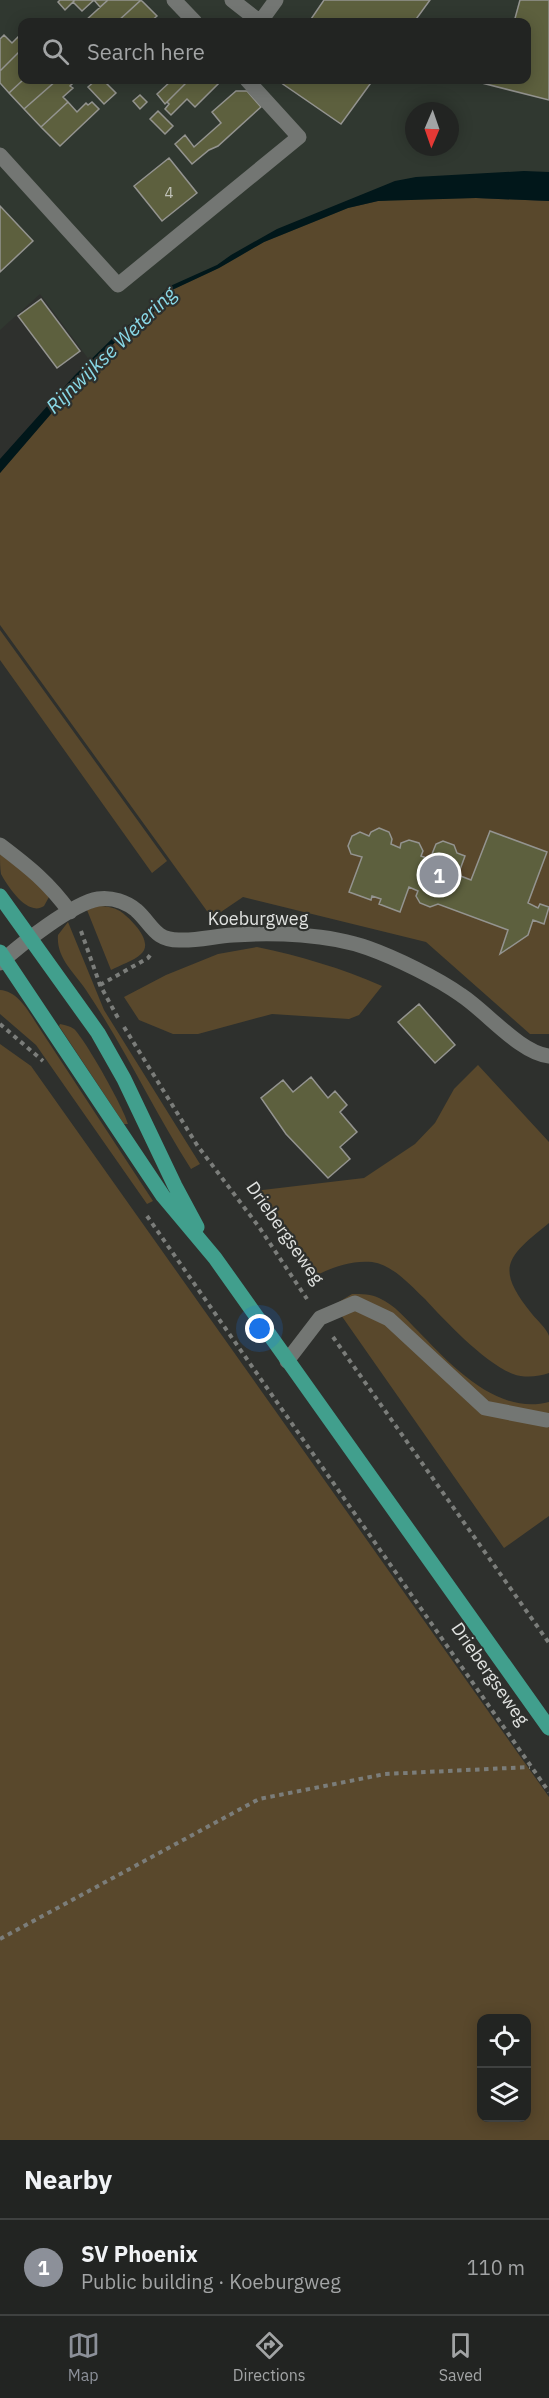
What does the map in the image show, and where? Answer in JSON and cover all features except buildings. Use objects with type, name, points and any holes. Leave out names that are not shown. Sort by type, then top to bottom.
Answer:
[{"type":"main road","name":"Driebergseweg","points":[[0,896],[98,1033],[124,1079],[175,1186],[215,1258]]},
{"type":"main road","name":"Driebergseweg","points":[[2,958],[163,1196],[215,1258],[549,1728]]},
{"type":"street","points":[[174,0],[191,18]]},
{"type":"street","points":[[232,0],[255,18]]},
{"type":"street","points":[[263,18],[276,0]]},
{"type":"street","points":[[0,155],[118,285],[299,137],[252,84]]},
{"type":"street","points":[[0,845],[53,888],[70,912]]},
{"type":"street","points":[[2,958],[90,901],[115,899],[136,910],[161,938]]},
{"type":"street","name":"Koeburgweg","points":[[161,938],[178,940],[279,934],[323,938],[367,948],[461,994],[525,1049],[539,1055],[549,1056]]},
{"type":"street","points":[[287,1361],[320,1318],[355,1303],[389,1319],[484,1408],[546,1420]]},
{"type":"path","name":"Driebergseweg","points":[[70,912],[81,929],[100,985],[197,1145],[259,1227],[320,1318],[549,1643]]},
{"type":"path","points":[[100,985],[148,958],[161,938]]},
{"type":"path","points":[[0,1024],[43,1061],[50,1071]]},
{"type":"path","name":"Driebergseweg","points":[[143,1209],[549,1792]]},
{"type":"path","points":[[0,1939],[259,1799],[385,1774],[531,1767]]},
{"type":"shaded area","points":[[0,0],[549,0],[549,177],[394,181],[96,369],[40,294],[0,330]]},
{"type":"shaded area","points":[[524,171],[549,172],[549,201],[476,198],[378,201],[348,208],[264,242],[219,268],[172,290],[152,314],[119,338],[0,473],[0,459],[75,375],[117,334],[148,310],[168,287],[217,265],[277,229],[395,181],[416,177]]},
{"type":"shaded area","points":[[476,198],[549,201],[549,1034],[530,1034],[426,942],[243,897],[212,918],[0,625],[0,473],[119,338],[152,314],[172,290],[219,268],[264,242],[348,208],[399,199]]},
{"type":"shaded area","points":[[0,630],[167,861],[152,873],[0,660]]},
{"type":"shaded area","points":[[0,854],[32,878],[49,897],[44,906],[32,907],[13,893],[1,874]]},
{"type":"shaded area","points":[[97,906],[112,908],[124,914],[140,931],[145,943],[145,949],[141,954],[111,970],[87,910]]},
{"type":"shaded area","points":[[68,922],[104,1010],[200,1164],[191,1169],[100,1012],[63,958],[58,935]]},
{"type":"shaded area","points":[[257,947],[320,963],[382,986],[359,1015],[349,1019],[272,1014],[198,1034],[173,1034],[139,1020],[124,997],[166,975],[218,954]]},
{"type":"shaded area","points":[[0,990],[18,998],[27,1009],[153,1201],[147,1204],[36,1045],[0,1014]]},
{"type":"shaded area","points":[[60,1024],[74,1029],[87,1046],[128,1124],[124,1124],[59,1026]]},
{"type":"shaded area","points":[[0,1044],[31,1066],[549,1797],[549,2140],[0,2140]]},
{"type":"shaded area","points":[[478,1065],[549,1142],[549,1223],[523,1245],[510,1264],[513,1285],[520,1298],[549,1336],[549,1373],[540,1375],[517,1375],[502,1369],[479,1352],[407,1282],[387,1267],[372,1262],[357,1262],[335,1267],[315,1276],[253,1191],[364,1178],[415,1144],[435,1123],[454,1089]]},
{"type":"shaded area","points":[[352,1294],[373,1296],[390,1304],[460,1372],[493,1394],[511,1401],[530,1404],[549,1402],[549,1516],[504,1548],[334,1305]]},
{"type":"place","name":"SV Phoenix","points":[[439,875]]},
{"type":"water label","name":"Rijnwijkse Wetering","points":[[111,350]]}]
